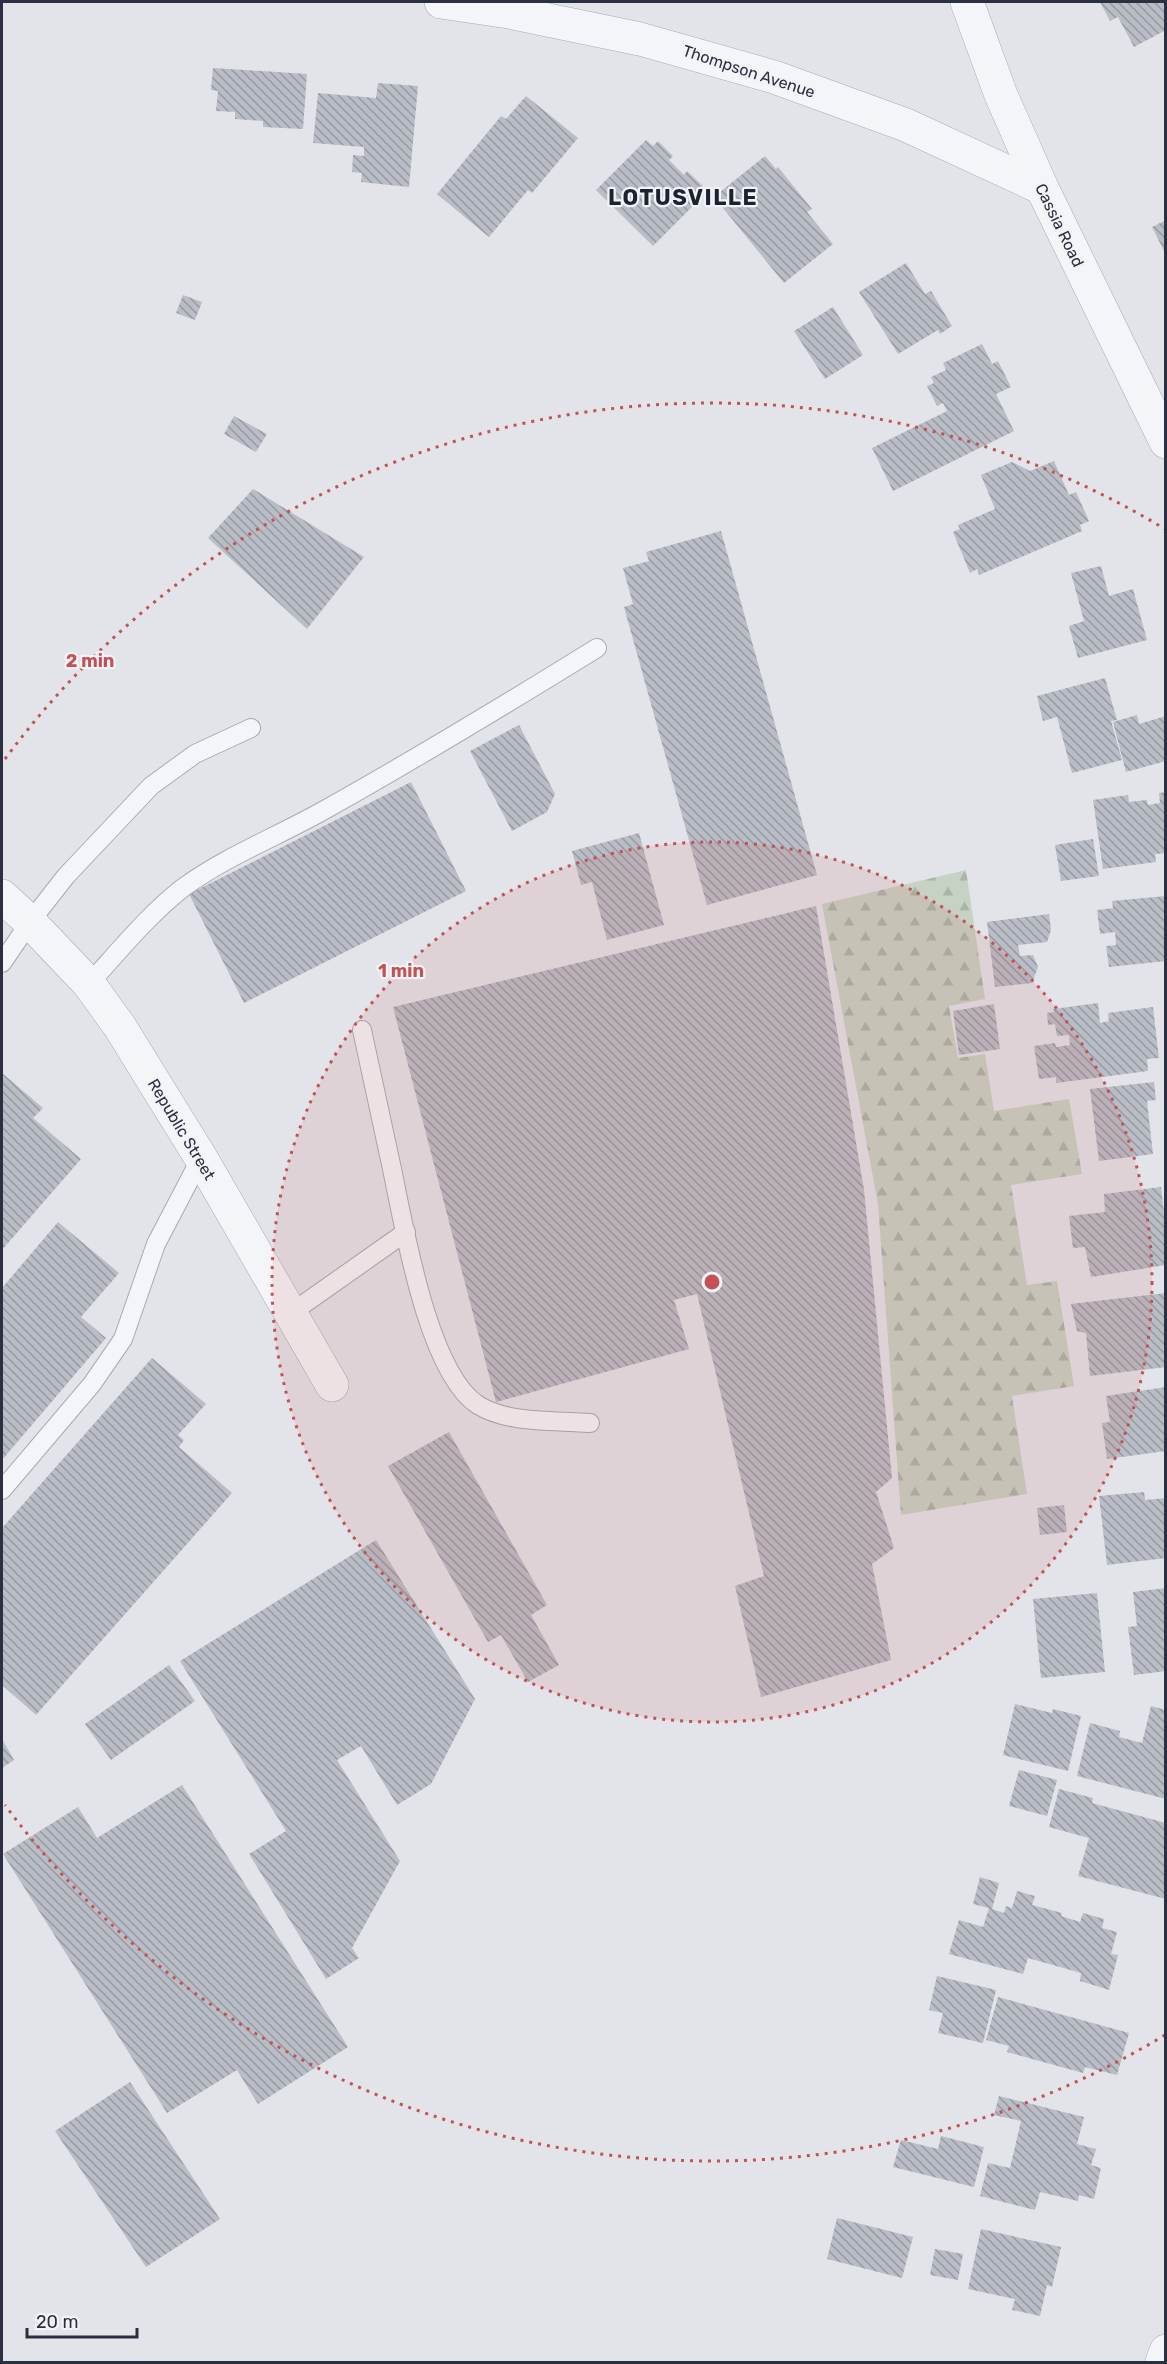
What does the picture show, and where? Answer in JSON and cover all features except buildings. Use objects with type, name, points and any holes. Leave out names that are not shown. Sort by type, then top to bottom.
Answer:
[{"type":"street","name":"Thompson Avenue","points":[[441,2],[520,8],[660,44],[774,77],[906,124],[1042,188]]},
{"type":"street","name":"Cassia Road","points":[[967,2],[1001,95],[1042,188],[1166,442]]},
{"type":"street","name":"Republic Street","points":[[2,896],[89,984],[120,1027],[201,1158],[332,1385]]},
{"type":"lane","points":[[89,984],[158,910],[183,888],[212,868],[298,825],[396,770],[597,648]]},
{"type":"lane","points":[[2,963],[66,876],[151,786],[195,754],[251,728]]},
{"type":"lane","points":[[362,1030],[405,1232],[434,1335],[448,1369],[476,1404],[491,1412],[512,1417],[590,1423]]},
{"type":"lane","points":[[2,1490],[92,1384],[123,1339],[156,1244],[201,1158]]},
{"type":"lane","points":[[291,1314],[405,1232]]},
{"type":"green space","points":[[966,870],[985,999],[949,1006],[958,1058],[985,1054],[994,1111],[1069,1099],[1082,1174],[1011,1185],[1027,1285],[1057,1281],[1074,1386],[1012,1396],[1027,1494],[901,1515],[878,1204],[822,904]]},
{"type":"district","name":"LOTUSVILLE","points":[[683,197]]}]
